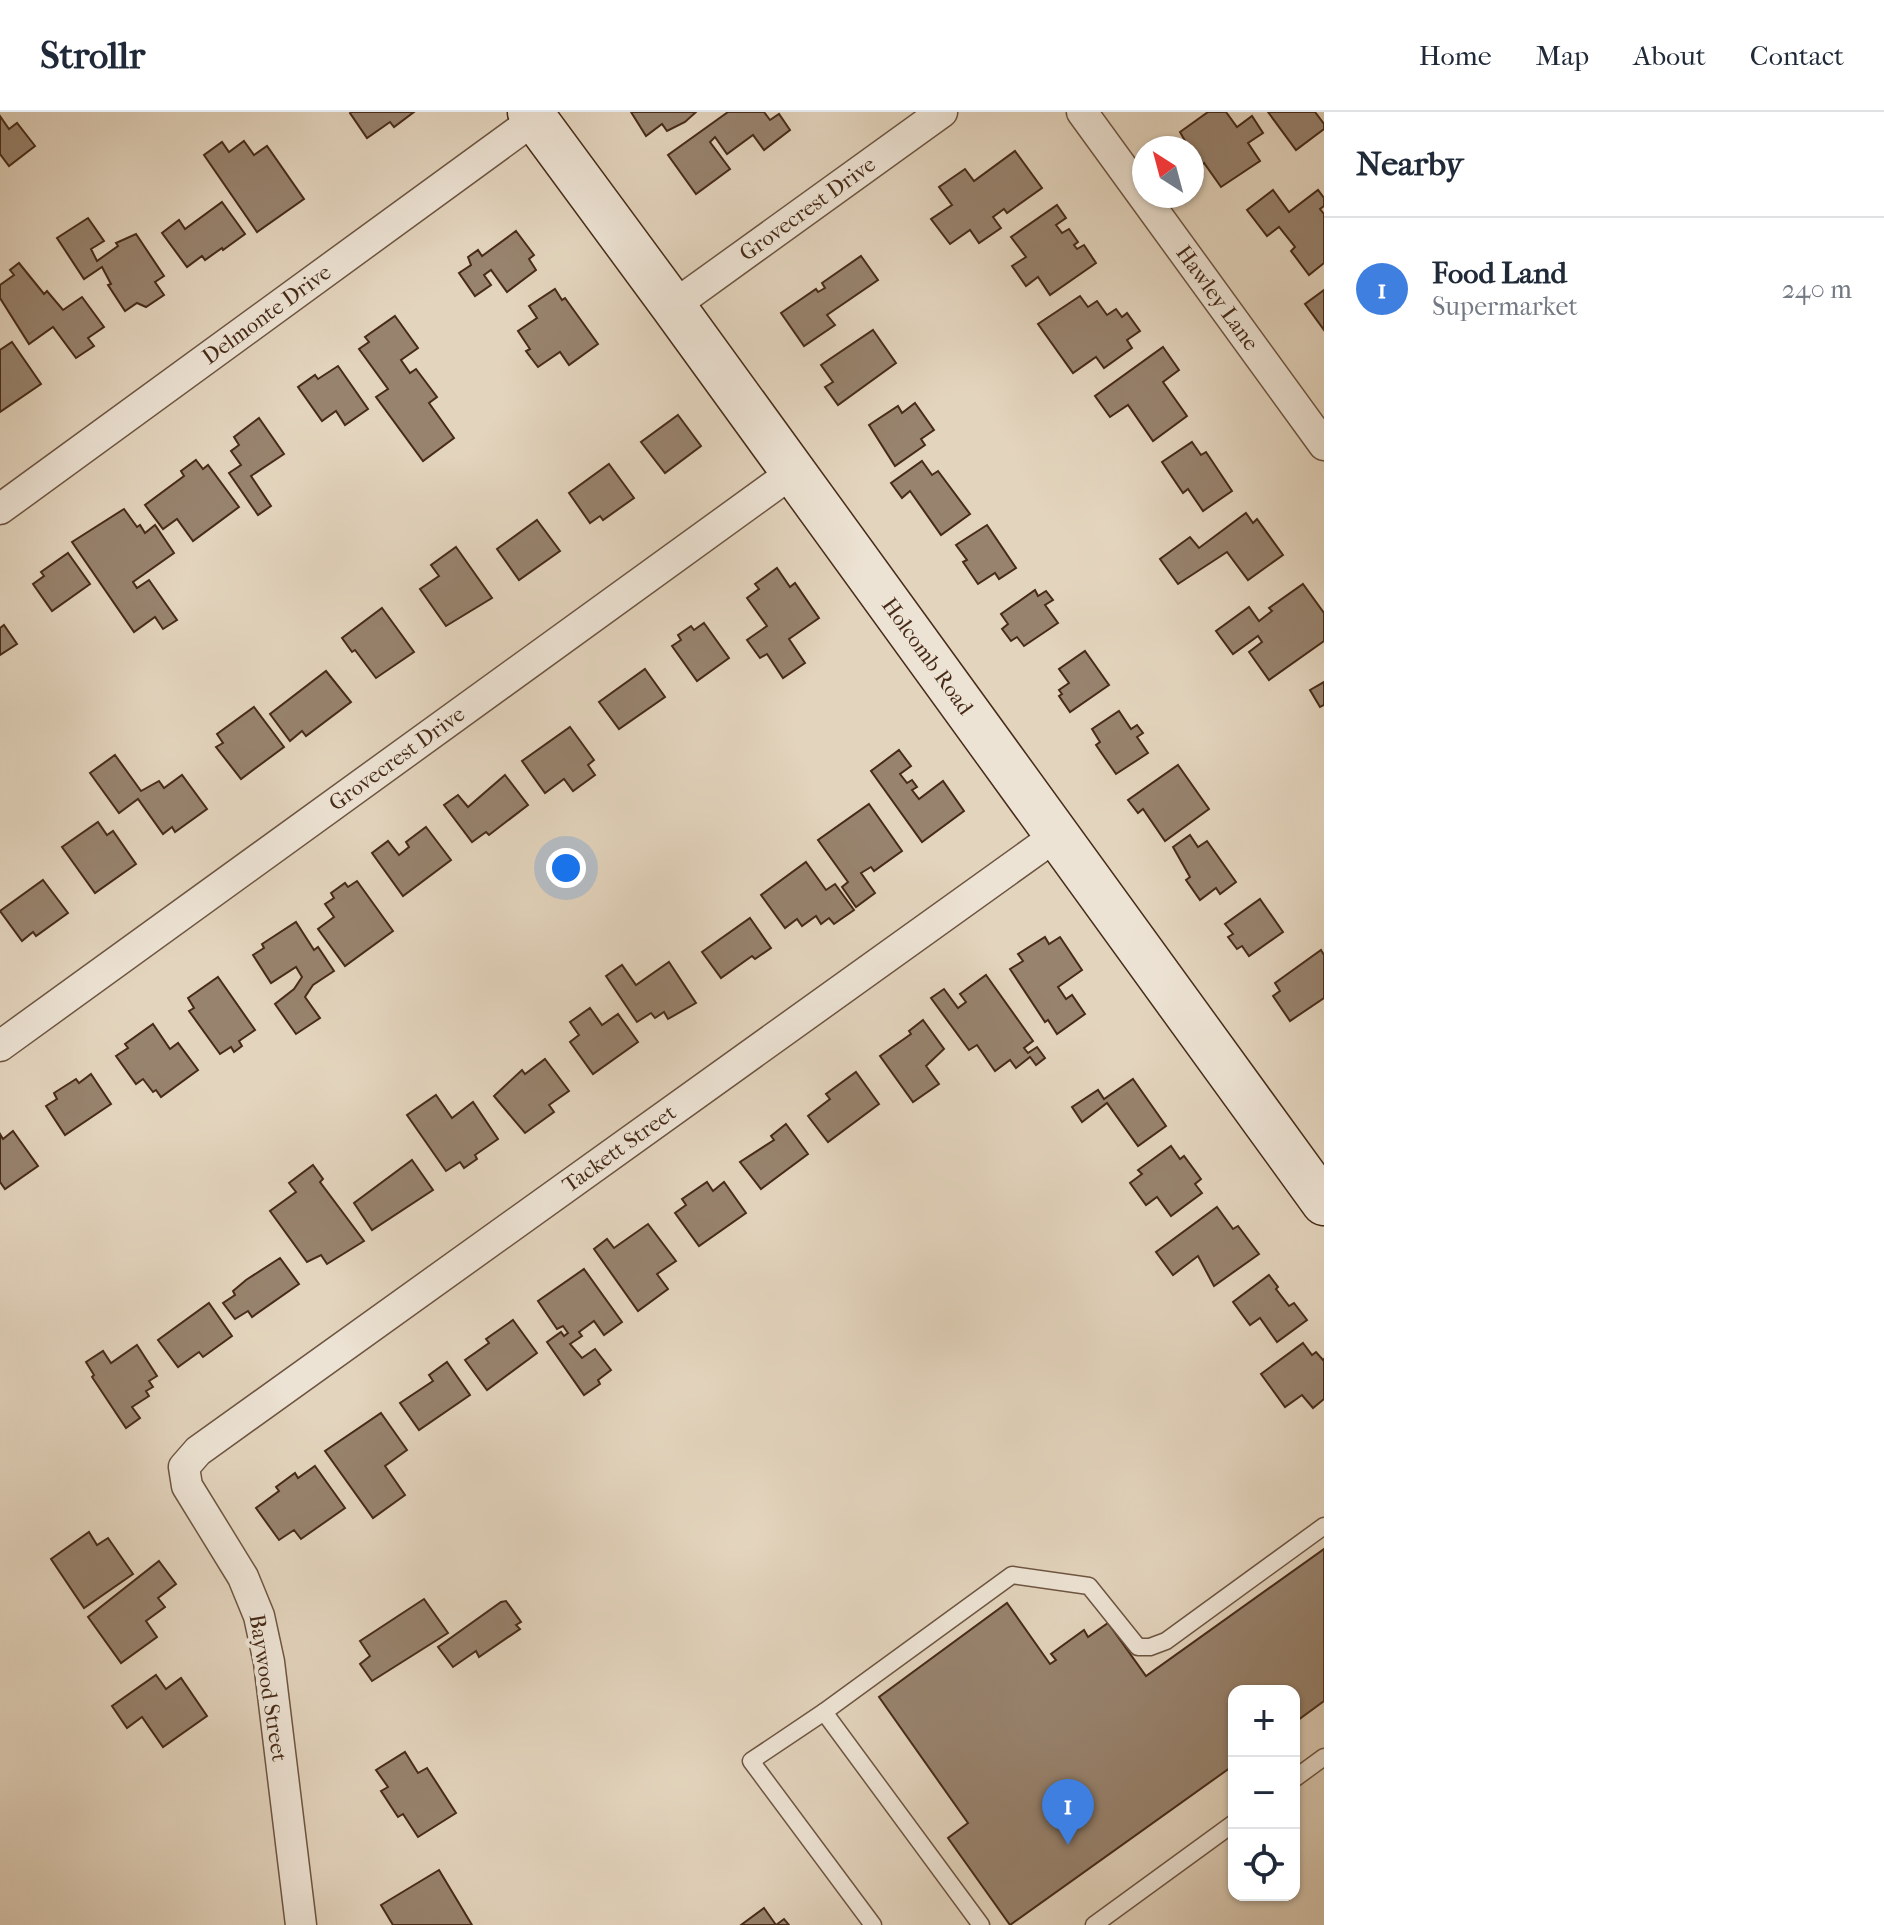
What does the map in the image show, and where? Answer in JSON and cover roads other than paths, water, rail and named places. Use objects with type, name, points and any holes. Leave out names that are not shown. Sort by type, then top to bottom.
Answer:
[{"type":"street","name":"Grovecrest Drive","points":[[673,306],[942,112]]},
{"type":"street","name":"Hawley Lane","points":[[1082,112],[1324,445]]},
{"type":"street","name":"Holcomb Road","points":[[532,115],[1324,1203]]},
{"type":"street","name":"Delmonte Drive","points":[[0,509],[532,115]]},
{"type":"street","name":"Grovecrest Drive","points":[[0,1046],[793,472]]},
{"type":"street","name":"Tackett Street","points":[[184,1467],[198,1451],[1057,835]]},
{"type":"street","name":"Baywood Street","points":[[184,1467],[187,1486],[243,1577],[259,1616],[269,1662],[301,1925]]},
{"type":"lane","points":[[873,1925],[751,1761],[824,1712],[1012,1575],[1089,1586],[1138,1647],[1150,1647],[1166,1641],[1324,1526]]},
{"type":"lane","points":[[824,1712],[981,1925]]},
{"type":"lane","points":[[1300,1775],[1324,1757]]},
{"type":"lane","points":[[1094,1925],[1228,1827]]},
{"type":"place","name":"Food Land","points":[[1068,1845]]}]
